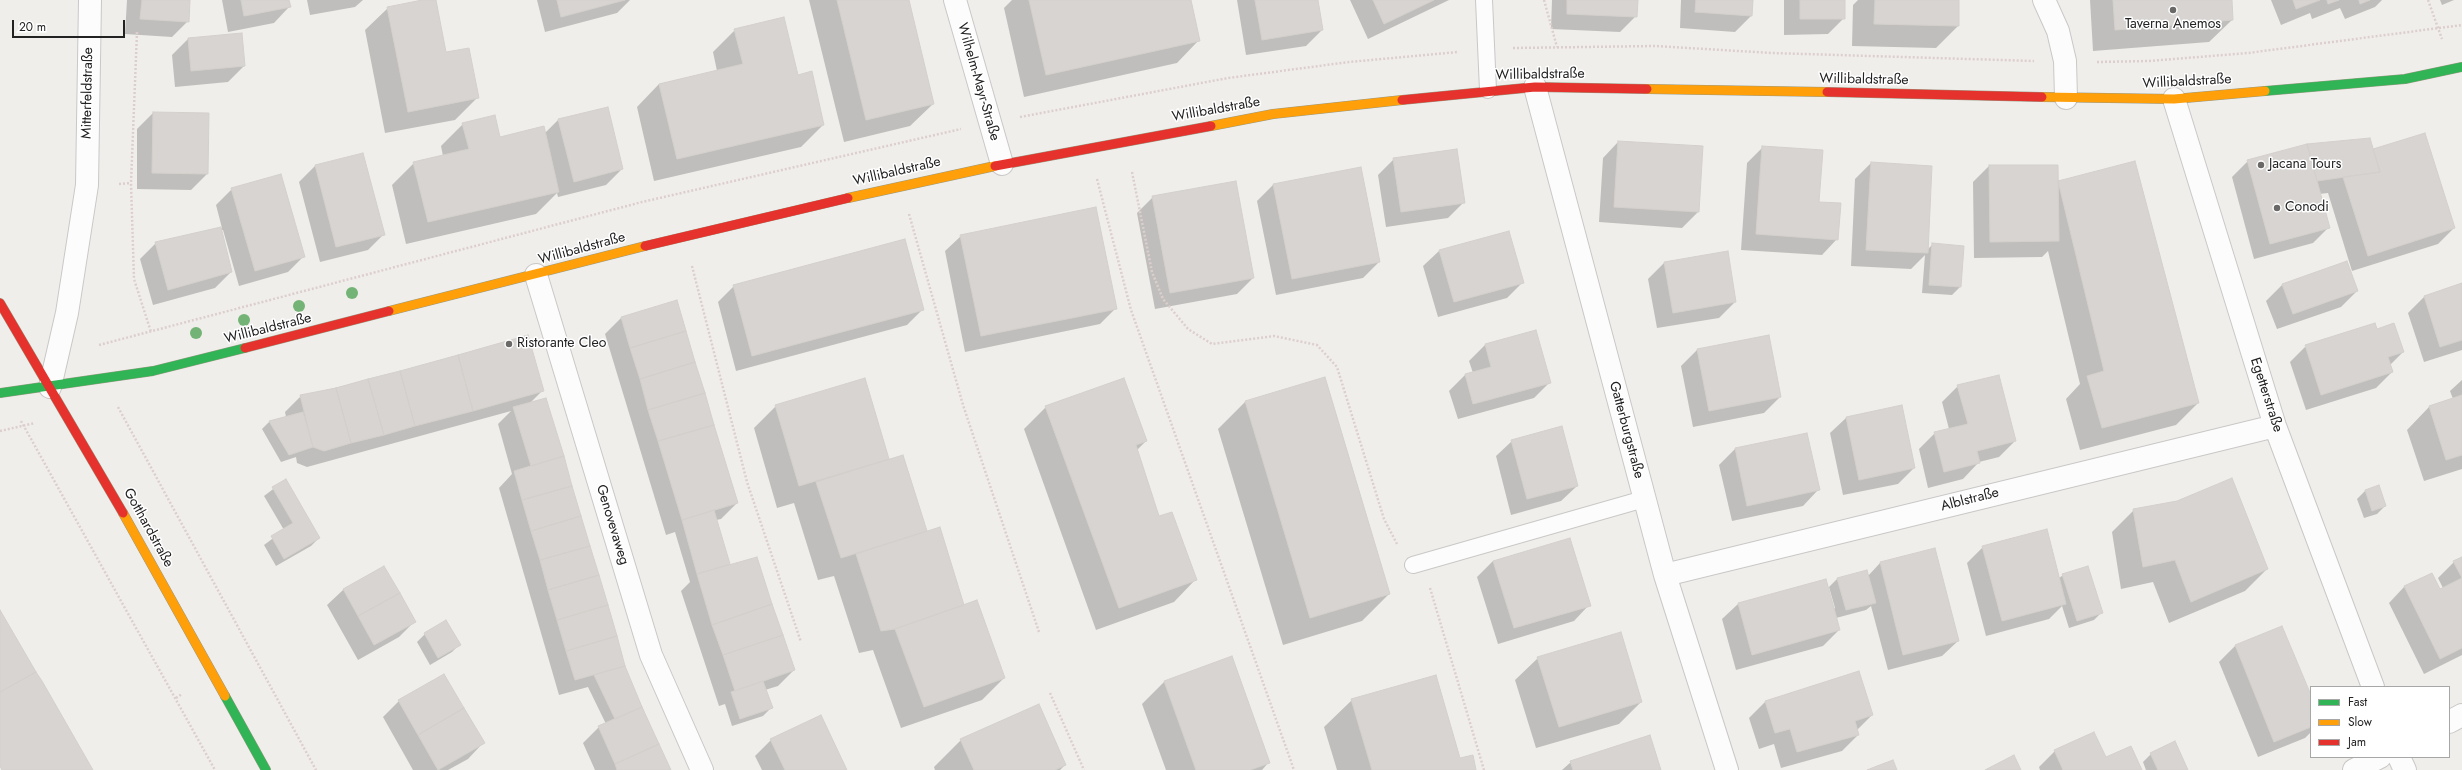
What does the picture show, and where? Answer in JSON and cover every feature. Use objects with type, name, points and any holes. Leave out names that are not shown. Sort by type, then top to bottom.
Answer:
[{"type":"street","name":"Mitterfeldstraße","points":[[50,387],[76,264],[87,185],[90,0]]},
{"type":"street","name":"Wilhelm-Mayr-Straße","points":[[955,0],[1002,164]]},
{"type":"street","points":[[2044,0],[2058,31],[2065,61],[2066,98]]},
{"type":"street","name":"Willibaldstraße","points":[[0,393],[153,371],[536,275],[684,236],[902,185],[1002,164],[1273,114],[1488,90],[1535,87],[2174,99],[2405,79],[2457,68]]},
{"type":"street","name":"Gatterburgstraße","points":[[1535,87],[1665,575],[1726,770]]},
{"type":"street","name":"Egetterstraße","points":[[2174,99],[2275,426],[2373,686]]},
{"type":"street","name":"Genovevaweg","points":[[536,275],[651,655],[702,770]]},
{"type":"street","name":"Gotthardstraße","points":[[0,303],[102,475],[266,770]]},
{"type":"street","name":"Alblstraße","points":[[1665,575],[2275,426]]},
{"type":"street","points":[[2450,721],[2462,715]]},
{"type":"street","points":[[2354,770],[2378,758]]},
{"type":"street","points":[[2399,758],[2405,770]]},
{"type":"lane","points":[[1484,0],[1488,90]]},
{"type":"lane","points":[[1412,565],[1644,499]]},
{"type":"path","points":[[1544,0],[1557,46]]},
{"type":"path","points":[[2428,0],[2457,68]]},
{"type":"path","points":[[137,32],[132,183],[134,279],[151,332]]},
{"type":"path","points":[[1132,169],[1152,272],[1163,299],[1188,329],[1212,344],[1274,336],[1317,345],[1337,367],[1384,519],[1402,554],[1427,578],[1438,610],[1484,770]]},
{"type":"path","points":[[1097,176],[1131,310],[1294,770]]},
{"type":"path","points":[[902,185],[963,405],[1039,632]]},
{"type":"path","points":[[684,236],[747,482],[801,642]]},
{"type":"path","points":[[118,406],[316,770]]},
{"type":"path","points":[[0,431],[23,425],[176,698],[214,770]]},
{"type":"path","points":[[1050,693],[1084,770]]},
{"type":"path","points":[[176,698],[182,694]]},
{"type":"building","points":[[142,0],[190,0],[189,22],[140,19]]},
{"type":"building","points":[[241,0],[289,0],[291,7],[244,16]]},
{"type":"building","points":[[422,0],[436,0],[446,52],[469,48],[479,98],[408,112],[387,7]]},
{"type":"building","points":[[557,0],[625,0],[561,17]]},
{"type":"building","points":[[837,0],[909,0],[934,104],[866,120]]},
{"type":"building","points":[[1029,0],[1191,0],[1200,41],[1046,75]]},
{"type":"building","points":[[1255,0],[1318,0],[1323,30],[1262,40]]},
{"type":"building","points":[[1373,0],[1434,0],[1384,24]]},
{"type":"building","points":[[1567,0],[1638,0],[1637,17],[1567,14]]},
{"type":"building","points":[[1696,0],[1753,0],[1752,16],[1695,12]]},
{"type":"building","points":[[1800,0],[1845,0],[1845,19],[1800,19]]},
{"type":"building","points":[[1875,0],[1959,0],[1959,26],[1874,24]]},
{"type":"building","name":"Taverna Anemos","points":[[2113,0],[2232,0],[2233,20],[2115,30]]},
{"type":"building","points":[[2293,0],[2320,0],[2296,9]]},
{"type":"building","points":[[2327,0],[2339,0],[2328,4]]},
{"type":"building","points":[[2359,0],[2370,0],[2360,4]]},
{"type":"building","points":[[784,17],[798,75],[812,71],[824,125],[677,159],[659,84],[743,64],[734,29]]},
{"type":"building","points":[[242,33],[245,66],[191,71],[188,38]]},
{"type":"building","points":[[608,107],[623,169],[574,182],[558,119]]},
{"type":"building","points":[[153,112],[209,113],[208,174],[152,173]]},
{"type":"building","points":[[495,115],[500,137],[544,126],[559,192],[428,222],[413,162],[469,149],[462,123]]},
{"type":"building","points":[[2425,133],[2455,228],[2368,256],[2343,177],[2380,172],[2373,149]]},
{"type":"building","points":[[2370,138],[2380,172],[2317,181],[2307,144]]},
{"type":"building","points":[[1618,141],[1703,146],[1699,212],[1614,207]]},
{"type":"building","points":[[2307,144],[2330,228],[2270,244],[2247,160]]},
{"type":"building","points":[[1762,146],[1823,150],[1819,202],[1841,203],[1838,240],[1756,234]]},
{"type":"building","points":[[1457,149],[1465,203],[1401,212],[1393,158]]},
{"type":"building","points":[[363,153],[385,235],[336,247],[315,165]]},
{"type":"building","points":[[2135,161],[2199,403],[2102,428],[2087,376],[2104,371],[2058,181]]},
{"type":"building","points":[[1871,162],[1932,166],[1928,253],[1866,250]]},
{"type":"building","points":[[1989,165],[2058,165],[2059,241],[1990,242]]},
{"type":"building","points":[[1361,167],[1380,262],[1292,279],[1273,184]]},
{"type":"building","points":[[281,174],[305,257],[255,271],[231,188]]},
{"type":"building","points":[[1236,181],[1254,278],[1170,293],[1152,196]]},
{"type":"building","points":[[1096,207],[1117,309],[981,336],[960,235]]},
{"type":"building","points":[[221,227],[232,272],[168,290],[155,242]]},
{"type":"building","points":[[1509,231],[1524,283],[1454,302],[1439,250]]},
{"type":"building","points":[[905,239],[924,310],[752,356],[733,285]]},
{"type":"building","points":[[1932,243],[1964,246],[1961,287],[1929,285]]},
{"type":"building","points":[[1728,251],[1736,302],[1673,313],[1664,262]]},
{"type":"building","points":[[2347,261],[2358,291],[2293,314],[2282,284]]},
{"type":"building","points":[[2462,283],[2462,340],[2440,347],[2424,296]]},
{"type":"building","points":[[677,300],[686,331],[630,348],[621,317]]},
{"type":"building","points":[[2375,323],[2377,329],[2394,323],[2404,352],[2388,357],[2393,372],[2321,395],[2305,345]]},
{"type":"building","points":[[1536,330],[1551,383],[1473,404],[1465,374],[1491,367],[1485,344]]},
{"type":"building","points":[[686,331],[695,362],[640,379],[630,348]]},
{"type":"building","points":[[528,335],[544,391],[473,411],[458,355]]},
{"type":"building","points":[[1769,335],[1781,397],[1709,411],[1697,349]]},
{"type":"building","points":[[458,355],[473,411],[415,426],[400,371]]},
{"type":"building","points":[[695,362],[705,393],[648,410],[640,379]]},
{"type":"building","points":[[400,371],[415,426],[384,435],[368,379]]},
{"type":"building","points":[[1999,375],[2016,441],[1977,451],[1980,463],[1944,472],[1934,432],[1968,424],[1957,385]]},
{"type":"building","points":[[1325,377],[1390,594],[1310,618],[1245,401]]},
{"type":"building","points":[[865,378],[889,459],[799,486],[775,405]]},
{"type":"building","points":[[1124,378],[1147,441],[1136,445],[1159,516],[1172,512],[1197,580],[1119,608],[1045,406]]},
{"type":"building","points":[[368,379],[384,435],[351,443],[336,388]]},
{"type":"building","points":[[336,388],[351,443],[324,451],[313,447],[300,395]]},
{"type":"building","points":[[705,393],[714,425],[658,441],[648,410]]},
{"type":"building","points":[[2462,395],[2462,455],[2446,460],[2429,406]]},
{"type":"building","points":[[546,398],[564,456],[531,466],[513,407]]},
{"type":"building","points":[[1902,405],[1915,468],[1859,480],[1846,417]]},
{"type":"building","points":[[303,412],[313,447],[289,455],[269,421]]},
{"type":"building","points":[[714,425],[738,503],[682,520],[658,441]]},
{"type":"building","points":[[1562,426],[1578,486],[1527,499],[1511,440]]},
{"type":"building","points":[[1807,433],[1820,490],[1747,506],[1735,448]]},
{"type":"building","points":[[903,455],[927,531],[841,558],[816,482]]},
{"type":"building","points":[[564,456],[572,486],[522,500],[514,471]]},
{"type":"building","points":[[2232,478],[2268,569],[2191,602],[2175,560],[2143,567],[2133,509],[2177,501]]},
{"type":"building","points":[[286,479],[320,538],[284,559],[271,536],[293,523],[272,487]]},
{"type":"building","points":[[2379,485],[2386,506],[2372,511],[2365,490]]},
{"type":"building","points":[[572,486],[581,516],[531,531],[522,500]]},
{"type":"building","points":[[714,510],[730,564],[697,574],[682,520]]},
{"type":"building","points":[[581,516],[590,546],[540,560],[531,531]]},
{"type":"building","points":[[940,527],[964,605],[895,629],[881,631],[856,554]]},
{"type":"building","points":[[2047,529],[2066,604],[2002,621],[1982,546]]},
{"type":"building","points":[[1570,538],[1591,606],[1514,628],[1493,561]]},
{"type":"building","points":[[590,546],[599,575],[548,590],[540,560]]},
{"type":"building","points":[[1935,548],[1959,641],[1903,655],[1880,562]]},
{"type":"building","points":[[757,557],[772,604],[712,625],[697,574]]},
{"type":"building","points":[[2462,557],[2462,578],[2453,561]]},
{"type":"building","points":[[384,566],[400,593],[358,616],[343,589]]},
{"type":"building","points":[[2088,566],[2103,613],[2077,621],[2062,574]]},
{"type":"building","points":[[1867,570],[1876,603],[1846,610],[1837,578]]},
{"type":"building","points":[[2432,573],[2440,589],[2462,578],[2462,648],[2440,659],[2404,586]]},
{"type":"building","points":[[599,575],[608,605],[557,620],[548,590]]},
{"type":"building","points":[[1826,579],[1840,630],[1752,655],[1738,603]]},
{"type":"building","points":[[400,593],[416,622],[374,645],[358,616]]},
{"type":"building","points":[[977,600],[1005,678],[924,707],[895,629]]},
{"type":"building","points":[[772,604],[783,635],[723,655],[712,625]]},
{"type":"building","points":[[608,605],[617,636],[566,651],[557,620]]},
{"type":"building","points":[[0,610],[36,672],[0,692]]},
{"type":"building","points":[[446,620],[461,645],[438,658],[424,633]]},
{"type":"building","points":[[2282,626],[2310,693],[2310,727],[2274,742],[2235,645]]},
{"type":"building","points":[[1621,632],[1642,702],[1559,727],[1537,657]]},
{"type":"building","points":[[783,635],[795,670],[735,691],[723,655]]},
{"type":"building","points":[[617,636],[625,666],[575,680],[566,651]]},
{"type":"building","points":[[1232,656],[1270,763],[1250,770],[1196,770],[1164,681]]},
{"type":"building","points":[[625,666],[642,707],[615,719],[594,675]]},
{"type":"building","points":[[1859,671],[1873,715],[1855,721],[1859,735],[1797,752],[1790,729],[1775,733],[1765,701]]},
{"type":"building","points":[[36,672],[93,770],[2,770],[0,766],[0,692]]},
{"type":"building","points":[[444,674],[464,708],[418,735],[398,700]]},
{"type":"building","points":[[1436,675],[1460,758],[1473,755],[1476,770],[1372,770],[1351,699]]},
{"type":"building","points":[[763,681],[773,708],[740,719],[731,692]]},
{"type":"building","points":[[1039,704],[1066,765],[1055,770],[974,770],[960,739]]},
{"type":"building","points":[[642,707],[659,744],[615,764],[598,726]]},
{"type":"building","points":[[464,708],[485,743],[438,770],[418,735]]},
{"type":"building","points":[[821,715],[847,770],[785,770],[770,739]]},
{"type":"building","points":[[2094,732],[2106,757],[2131,746],[2142,770],[2063,770],[2054,750]]},
{"type":"building","points":[[1650,735],[1661,770],[1573,770],[1570,761]]},
{"type":"building","points":[[2175,741],[2188,770],[2158,770],[2150,753]]},
{"type":"building","points":[[659,744],[671,770],[617,770],[615,764]]},
{"type":"building","points":[[2014,755],[2021,770],[1985,770]]},
{"type":"building","points":[[1893,760],[1897,770],[1867,770],[1877,766]]},
{"type":"traffic: fast","points":[[2265,91],[2405,79],[2462,67]]},
{"type":"traffic: fast","points":[[0,393],[153,371],[245,348]]},
{"type":"traffic: fast","points":[[225,696],[266,770]]},
{"type":"traffic: slow","points":[[1647,89],[1827,92]]},
{"type":"traffic: slow","points":[[2042,97],[2174,99],[2265,91]]},
{"type":"traffic: slow","points":[[1211,126],[1273,114],[1402,100]]},
{"type":"traffic: slow","points":[[848,198],[995,166]]},
{"type":"traffic: slow","points":[[389,311],[645,246]]},
{"type":"traffic: slow","points":[[123,513],[225,696]]},
{"type":"traffic: jam","points":[[1402,100],[1535,87],[1647,89]]},
{"type":"traffic: jam","points":[[1827,92],[2042,97]]},
{"type":"traffic: jam","points":[[995,166],[1211,126]]},
{"type":"traffic: jam","points":[[645,246],[848,198]]},
{"type":"traffic: jam","points":[[0,303],[123,513]]},
{"type":"traffic: jam","points":[[245,348],[389,311]]},
{"type":"place","name":"Taverna Anemos","points":[[2173,10]]},
{"type":"place","name":"Jacana Tours","points":[[2261,165]]},
{"type":"place","name":"Conodi","points":[[2277,208]]},
{"type":"place","name":"Ristorante Cleo","points":[[509,344]]}]
